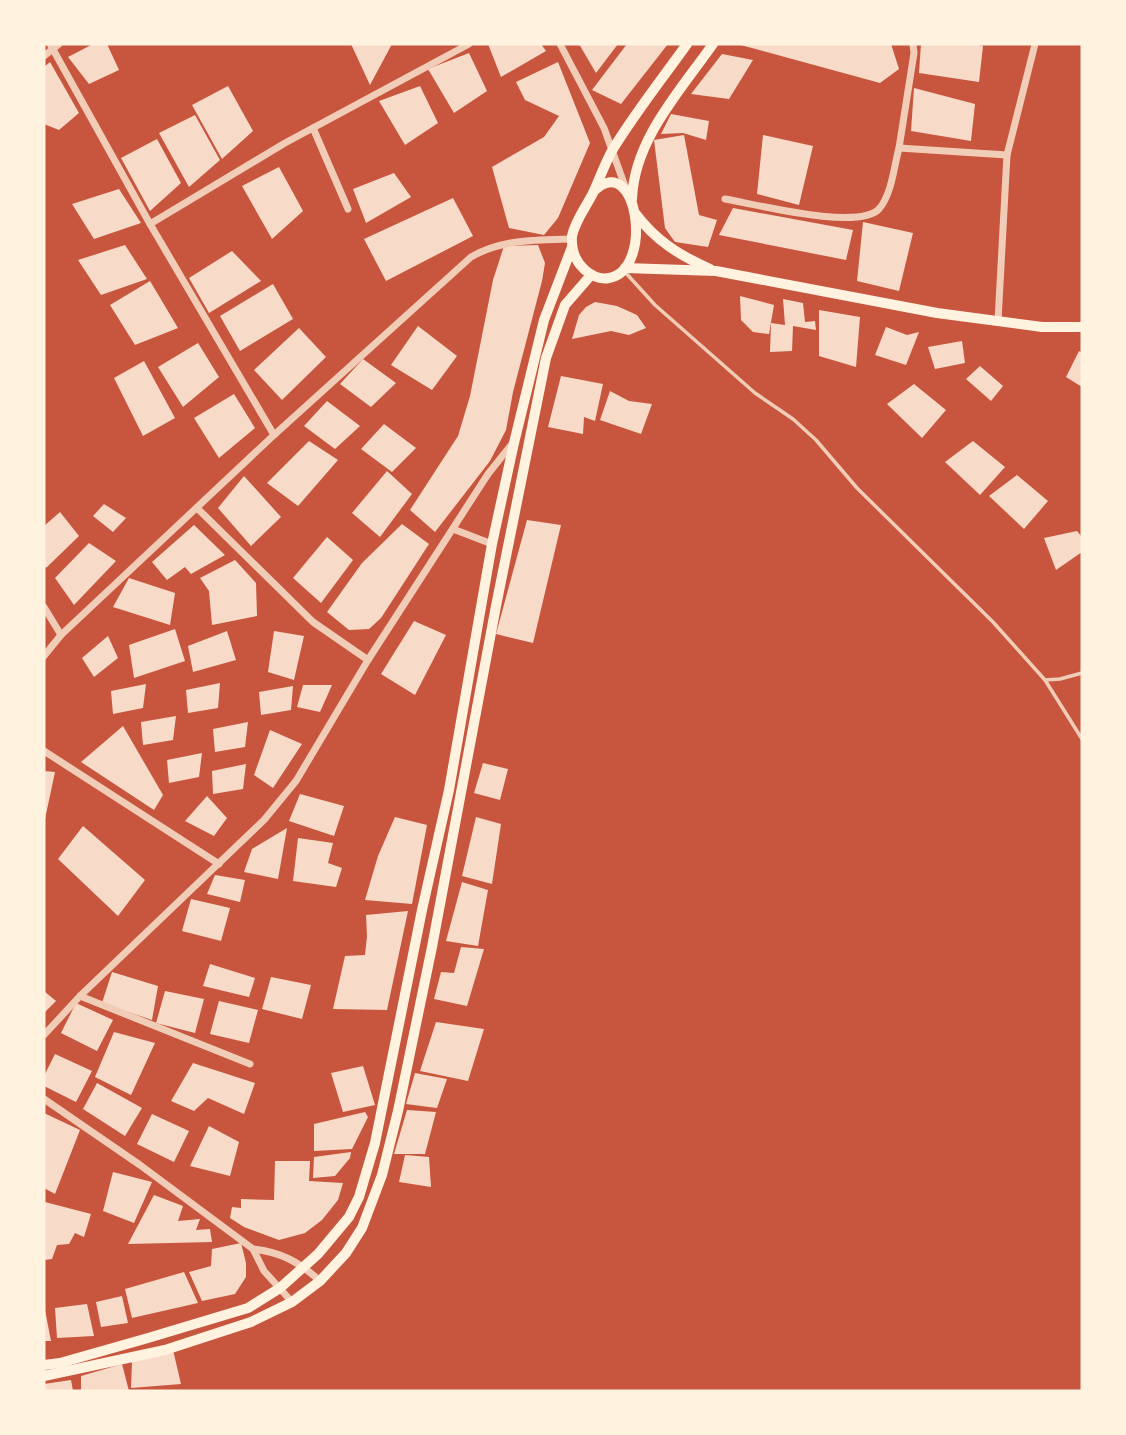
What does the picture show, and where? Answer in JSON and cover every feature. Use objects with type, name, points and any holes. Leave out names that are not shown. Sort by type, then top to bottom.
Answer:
[{"type":"main road","points":[[44,1365],[110,1349],[248,1308],[305,1268],[334,1238],[349,1217],[359,1196],[375,1143],[449,790],[492,544],[544,320],[572,243],[574,229],[613,150],[687,44]]},
{"type":"main road","points":[[629,194],[641,151],[713,44]]},
{"type":"main road","points":[[594,191],[601,184],[610,182],[619,184],[629,194],[635,213],[635,240],[624,270]]},
{"type":"main road","points":[[635,213],[650,232],[668,248],[716,271]]},
{"type":"main road","points":[[572,243],[575,258],[591,275],[608,278],[624,270],[716,271],[937,313],[1042,327],[1082,327]]},
{"type":"main road","points":[[44,1376],[165,1350],[251,1322],[292,1302],[320,1281],[346,1252],[362,1228],[382,1175],[432,947],[546,358],[565,305],[591,275]]},
{"type":"street","points":[[150,224],[233,173],[469,44]]},
{"type":"street","points":[[560,44],[613,150],[629,194]]},
{"type":"street","points":[[725,199],[847,218],[864,217],[876,211],[885,200],[899,148],[913,44]]},
{"type":"street","points":[[998,321],[1007,155],[1035,44]]},
{"type":"street","points":[[44,56],[54,45],[150,224],[274,435]]},
{"type":"street","points":[[313,128],[348,209]]},
{"type":"street","points":[[899,148],[1007,155]]},
{"type":"street","points":[[44,656],[61,635],[274,435],[471,257],[494,246],[514,241],[572,243]]},
{"type":"street","points":[[44,1035],[80,996],[264,820],[296,781],[368,660],[488,474],[514,443]]},
{"type":"street","points":[[197,508],[313,622],[368,660]]},
{"type":"street","points":[[453,529],[492,544]]},
{"type":"street","points":[[44,607],[61,635]]},
{"type":"street","points":[[44,751],[219,864]]},
{"type":"street","points":[[80,996],[250,1064]]},
{"type":"street","points":[[44,1099],[140,1165],[253,1249],[284,1255],[320,1281]]},
{"type":"street","points":[[253,1249],[264,1271],[292,1302]]},
{"type":"lane","points":[[624,270],[655,305],[755,393],[793,419],[816,440],[857,488],[993,622],[1045,680],[1082,739]]},
{"type":"lane","points":[[1045,680],[1082,673]]},
{"type":"building","points":[[93,44],[107,44],[119,70],[89,84],[68,57]]},
{"type":"building","points":[[351,44],[392,44],[370,85]]},
{"type":"building","points":[[488,44],[541,44],[546,51],[501,77]]},
{"type":"building","points":[[579,44],[618,44],[596,73]]},
{"type":"building","points":[[627,44],[668,44],[621,104],[592,90]]},
{"type":"building","points":[[737,44],[891,44],[899,69],[880,83]]},
{"type":"building","points":[[921,44],[983,46],[979,82],[919,73]]},
{"type":"building","points":[[469,53],[487,91],[454,113],[428,69]]},
{"type":"building","points":[[722,54],[753,60],[729,99],[691,94]]},
{"type":"building","points":[[50,62],[79,113],[59,130],[44,124],[44,67]]},
{"type":"building","points":[[558,62],[590,143],[558,218],[544,235],[509,228],[492,167],[544,137],[559,116],[525,100],[516,82]]},
{"type":"building","points":[[228,86],[253,131],[222,159],[192,105]]},
{"type":"building","points":[[420,86],[438,123],[405,145],[379,101]]},
{"type":"building","points":[[914,88],[975,104],[971,141],[911,131]]},
{"type":"building","points":[[671,114],[709,121],[706,140],[683,133],[661,134]]},
{"type":"building","points":[[195,115],[220,160],[189,187],[159,133]]},
{"type":"building","points":[[684,135],[699,215],[717,220],[708,247],[675,242],[665,228],[654,140]]},
{"type":"building","points":[[763,135],[813,146],[799,205],[757,194]]},
{"type":"building","points":[[157,139],[181,183],[150,211],[121,158]]},
{"type":"building","points":[[279,167],[303,211],[272,239],[242,186]]},
{"type":"building","points":[[394,173],[411,197],[366,223],[353,189]]},
{"type":"building","points":[[119,189],[141,223],[94,239],[72,204]]},
{"type":"building","points":[[453,198],[473,236],[386,281],[364,239]]},
{"type":"building","points":[[733,208],[853,230],[846,260],[719,235]]},
{"type":"building","points":[[863,222],[913,233],[899,291],[857,281]]},
{"type":"building","points":[[125,245],[147,279],[101,295],[78,260]]},
{"type":"building","points":[[538,245],[545,263],[542,281],[513,392],[506,430],[490,461],[435,532],[410,510],[458,436],[470,396],[493,280],[504,246]]},
{"type":"building","points":[[232,251],[261,281],[209,313],[189,278]]},
{"type":"building","points":[[150,281],[178,328],[135,345],[110,305]]},
{"type":"building","points":[[273,284],[293,319],[240,351],[220,316]]},
{"type":"building","points":[[740,296],[774,305],[769,334],[753,332],[741,320]]},
{"type":"building","points":[[783,299],[803,303],[805,322],[815,321],[816,330],[793,326],[792,351],[770,352],[771,323],[785,325]]},
{"type":"building","points":[[595,302],[617,306],[637,315],[646,328],[629,335],[611,331],[572,339],[579,315]]},
{"type":"building","points":[[819,310],[860,317],[856,367],[819,356]]},
{"type":"building","points":[[418,326],[457,356],[432,390],[391,365]]},
{"type":"building","points":[[886,327],[907,335],[919,332],[906,365],[875,355]]},
{"type":"building","points":[[299,328],[326,357],[282,400],[254,370]]},
{"type":"building","points":[[962,341],[965,363],[935,369],[928,347]]},
{"type":"building","points":[[198,343],[219,377],[183,407],[158,367]]},
{"type":"building","points":[[1079,351],[1082,353],[1082,387],[1066,377]]},
{"type":"building","points":[[363,359],[396,383],[371,407],[340,384]]},
{"type":"building","points":[[144,361],[175,418],[143,436],[114,378]]},
{"type":"building","points":[[980,366],[1003,386],[991,401],[966,379]]},
{"type":"building","points":[[561,376],[603,384],[595,421],[584,417],[583,434],[548,427]]},
{"type":"building","points":[[914,384],[946,410],[922,438],[887,404]]},
{"type":"building","points":[[610,391],[629,401],[652,404],[641,434],[600,420]]},
{"type":"building","points":[[234,394],[255,428],[219,458],[194,418]]},
{"type":"building","points":[[327,401],[360,426],[335,449],[304,426]]},
{"type":"building","points":[[384,424],[416,448],[392,472],[361,449]]},
{"type":"building","points":[[309,441],[338,460],[298,506],[267,483]]},
{"type":"building","points":[[973,441],[1005,467],[980,495],[945,462]]},
{"type":"building","points":[[387,471],[412,494],[380,537],[352,513]]},
{"type":"building","points":[[1017,475],[1048,501],[1024,529],[989,496]]},
{"type":"building","points":[[244,476],[281,517],[251,546],[218,508]]},
{"type":"building","points":[[104,504],[126,518],[113,532],[93,516]]},
{"type":"building","points":[[60,512],[79,536],[46,568],[44,526]]},
{"type":"building","points":[[527,520],[561,525],[533,643],[496,634]]},
{"type":"building","points":[[402,524],[429,544],[381,618],[369,629],[349,630],[327,612],[362,563]]},
{"type":"building","points":[[194,525],[225,555],[191,574],[185,567],[167,580],[152,562]]},
{"type":"building","points":[[1077,531],[1082,537],[1082,552],[1056,570],[1044,538]]},
{"type":"building","points":[[327,537],[353,560],[321,603],[293,578]]},
{"type":"building","points":[[89,543],[116,561],[74,605],[55,578]]},
{"type":"building","points":[[235,560],[256,583],[257,616],[212,625],[209,591],[200,578]]},
{"type":"building","points":[[129,578],[175,593],[170,625],[113,607]]},
{"type":"building","points":[[414,621],[446,635],[415,695],[381,674]]},
{"type":"building","points":[[175,629],[185,661],[134,678],[129,645]]},
{"type":"building","points":[[227,631],[236,660],[193,672],[188,646]]},
{"type":"building","points":[[274,631],[304,636],[294,680],[268,672]]},
{"type":"building","points":[[108,636],[118,658],[94,677],[82,658]]},
{"type":"building","points":[[220,683],[218,708],[188,713],[186,690]]},
{"type":"building","points":[[146,684],[143,708],[113,714],[111,691]]},
{"type":"building","points":[[303,685],[332,685],[320,712],[297,707]]},
{"type":"building","points":[[293,686],[291,710],[261,715],[259,692]]},
{"type":"building","points":[[176,716],[173,740],[143,745],[141,722]]},
{"type":"building","points":[[248,722],[245,747],[215,752],[213,729]]},
{"type":"building","points":[[123,726],[163,795],[154,810],[81,762]]},
{"type":"building","points":[[270,730],[302,744],[273,788],[254,775]]},
{"type":"building","points":[[202,753],[199,777],[169,783],[167,760]]},
{"type":"building","points":[[483,763],[508,769],[500,800],[474,793]]},
{"type":"building","points":[[246,764],[243,789],[213,794],[212,771]]},
{"type":"building","points":[[44,771],[55,772],[45,819],[44,819]]},
{"type":"building","points":[[300,794],[344,806],[334,836],[289,821]]},
{"type":"building","points":[[207,796],[227,818],[214,836],[185,821]]},
{"type":"building","points":[[395,817],[427,825],[412,904],[365,900],[378,856]]},
{"type":"building","points":[[476,817],[501,824],[492,884],[462,876]]},
{"type":"building","points":[[83,826],[145,880],[118,916],[58,859]]},
{"type":"building","points":[[287,828],[278,879],[244,872],[252,849]]},
{"type":"building","points":[[298,838],[333,843],[328,863],[342,868],[336,887],[293,881]]},
{"type":"building","points":[[215,875],[245,880],[240,902],[207,894]]},
{"type":"building","points":[[462,882],[488,890],[478,946],[446,941]]},
{"type":"building","points":[[191,899],[230,908],[221,941],[182,931]]},
{"type":"building","points":[[408,911],[387,1010],[333,1009],[345,956],[365,955],[366,915]]},
{"type":"building","points":[[461,947],[484,949],[467,1006],[434,999],[441,972],[454,973]]},
{"type":"building","points":[[210,964],[255,978],[249,997],[203,986]]},
{"type":"building","points":[[112,972],[158,986],[152,1020],[102,1003]]},
{"type":"building","points":[[271,977],[311,985],[302,1019],[262,1009]]},
{"type":"building","points":[[44,991],[56,1001],[44,1013]]},
{"type":"building","points":[[165,991],[204,999],[195,1033],[156,1023]]},
{"type":"building","points":[[219,1001],[258,1010],[249,1043],[210,1034]]},
{"type":"building","points":[[76,1003],[113,1020],[97,1051],[61,1033]]},
{"type":"building","points":[[436,1022],[484,1029],[468,1081],[420,1071]]},
{"type":"building","points":[[114,1032],[155,1043],[131,1095],[95,1077]]},
{"type":"building","points":[[55,1054],[92,1071],[76,1102],[44,1086],[44,1076]]},
{"type":"building","points":[[193,1063],[255,1083],[244,1114],[208,1098],[194,1111],[171,1101]]},
{"type":"building","points":[[363,1066],[375,1105],[343,1112],[331,1073]]},
{"type":"building","points":[[415,1073],[447,1079],[437,1108],[406,1104]]},
{"type":"building","points":[[97,1083],[142,1108],[125,1136],[83,1109]]},
{"type":"building","points":[[407,1110],[436,1112],[425,1154],[394,1154]]},
{"type":"building","points":[[365,1112],[368,1117],[352,1149],[314,1151],[314,1124]]},
{"type":"building","points":[[44,1113],[80,1130],[55,1194],[44,1188]]},
{"type":"building","points":[[152,1114],[189,1131],[174,1162],[137,1144]]},
{"type":"building","points":[[209,1126],[239,1142],[230,1176],[190,1166]]},
{"type":"building","points":[[351,1152],[350,1158],[335,1176],[313,1178],[314,1157]]},
{"type":"building","points":[[405,1155],[429,1157],[431,1187],[399,1182]]},
{"type":"building","points":[[275,1161],[310,1161],[309,1181],[343,1183],[338,1200],[322,1220],[305,1233],[279,1240],[244,1227],[230,1218],[232,1207],[241,1208],[241,1199],[274,1200]]},
{"type":"building","points":[[113,1172],[152,1182],[134,1223],[103,1211]]},
{"type":"building","points":[[154,1195],[183,1206],[178,1221],[200,1219],[196,1230],[210,1229],[212,1242],[128,1244]]},
{"type":"building","points":[[45,1202],[91,1214],[84,1237],[75,1233],[69,1244],[57,1245],[52,1259],[44,1260]]},
{"type":"building","points":[[241,1243],[246,1277],[235,1294],[202,1301],[189,1272],[211,1266],[212,1249]]},
{"type":"building","points":[[184,1272],[198,1303],[132,1318],[125,1289]]},
{"type":"building","points":[[122,1296],[128,1323],[101,1327],[96,1302]]},
{"type":"building","points":[[87,1304],[94,1336],[57,1338],[55,1308]]},
{"type":"building","points":[[45,1310],[51,1341],[44,1341]]},
{"type":"building","points":[[173,1350],[181,1384],[131,1388],[132,1362]]},
{"type":"building","points":[[122,1364],[129,1391],[81,1391],[81,1376]]},
{"type":"building","points":[[71,1380],[73,1391],[44,1391],[44,1384]]}]
